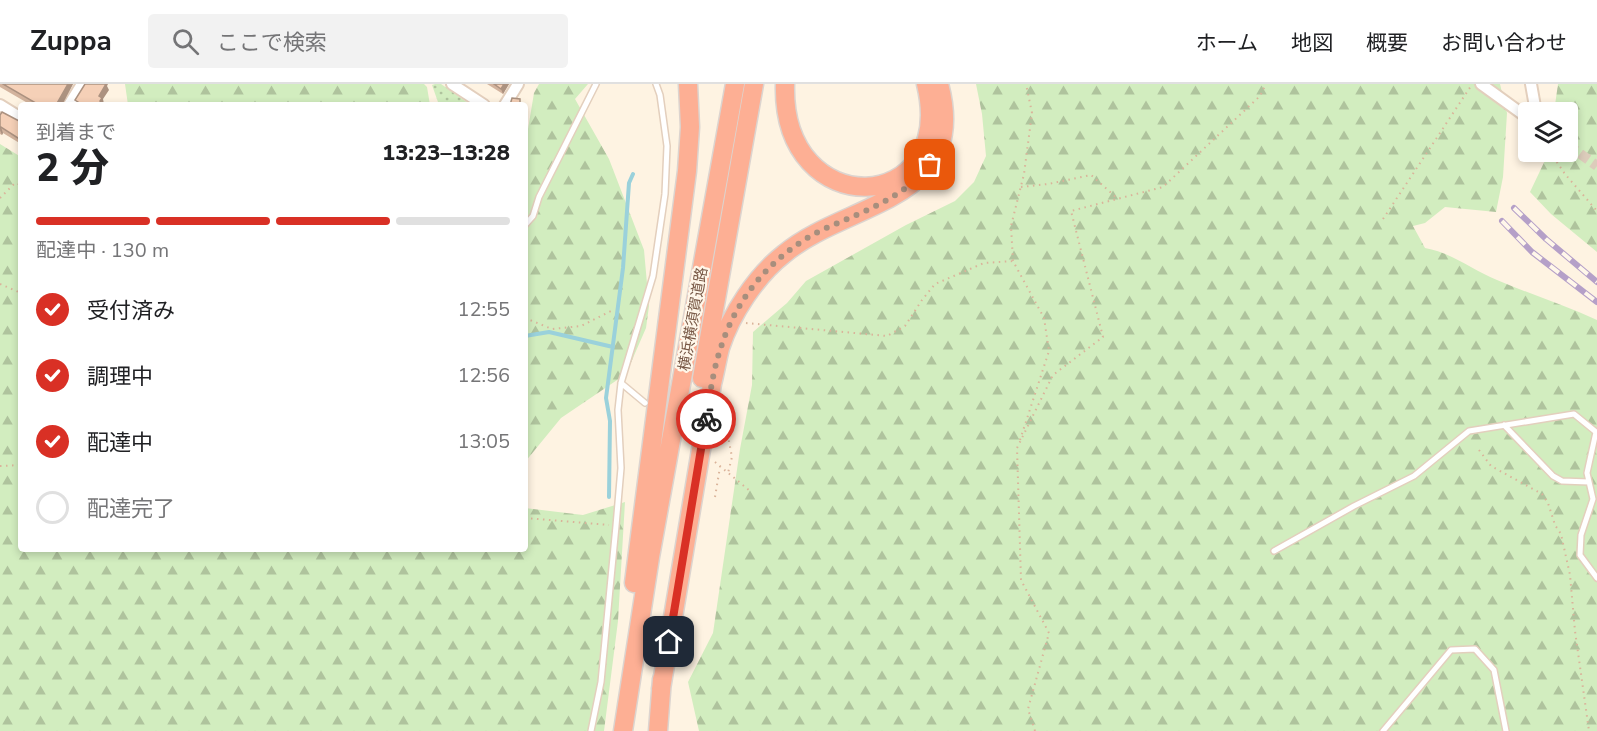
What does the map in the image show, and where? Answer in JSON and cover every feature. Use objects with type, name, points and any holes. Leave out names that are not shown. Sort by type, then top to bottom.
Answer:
[{"type":"highway","points":[[622,731],[641,519],[689,146],[688,84]]},
{"type":"highway","name":"横浜横須賀道路","points":[[622,731],[648,568],[735,84]]},
{"type":"highway","name":"横浜横須賀道路","points":[[658,731],[671,599],[697,409],[754,84]]},
{"type":"highway","points":[[785,84],[786,108],[792,133],[811,165],[838,183],[863,187],[876,186],[896,178],[918,159],[927,142],[932,112],[926,84]]},
{"type":"highway","points":[[661,689],[712,384],[727,332],[756,283],[782,255],[808,237],[898,195],[914,184],[923,174],[937,153],[941,138],[944,121],[939,84]]},
{"type":"street","points":[[507,102],[518,84]]},
{"type":"street","points":[[1481,84],[1518,111]]},
{"type":"street","points":[[1531,84],[1534,102]]},
{"type":"street","points":[[71,102],[80,85]]},
{"type":"street","points":[[455,85],[480,102]]},
{"type":"street","points":[[0,105],[18,116]]},
{"type":"lane","points":[[528,221],[596,84]]},
{"type":"lane","points":[[591,731],[602,681],[621,468],[618,410],[621,383],[653,276],[665,194],[667,146],[660,95],[656,84]]},
{"type":"lane","points":[[621,383],[645,403]]},
{"type":"lane","points":[[1274,550],[1414,476],[1469,431],[1574,414],[1596,432],[1587,473],[1593,499],[1581,535],[1580,555],[1597,578]]},
{"type":"lane","points":[[1504,425],[1553,476],[1562,481],[1589,483]]},
{"type":"lane","points":[[1383,731],[1450,650],[1475,649],[1494,670],[1506,731]]},
{"type":"path","points":[[1026,84],[1032,113],[1021,187],[1011,226],[1013,261],[1044,318],[1049,351],[1017,448],[1021,580],[1049,633],[1028,709],[1035,731]]},
{"type":"path","points":[[1017,448],[1053,375],[1103,337],[1071,211],[1162,187],[1260,96],[1266,84]]},
{"type":"path","points":[[1383,219],[1472,84]]},
{"type":"path","points":[[1557,162],[1597,211]]},
{"type":"path","points":[[1021,187],[1091,175],[1118,199]]},
{"type":"path","points":[[0,198],[15,183],[18,184]]},
{"type":"path","points":[[746,323],[886,336],[905,326],[935,284],[984,264],[1013,261]]},
{"type":"path","points":[[0,284],[18,292]]},
{"type":"path","points":[[528,319],[552,329],[580,326],[611,311]]},
{"type":"path","points":[[721,406],[732,457],[728,473]]},
{"type":"path","points":[[1479,450],[1491,466],[1542,494],[1548,502],[1555,525],[1561,534],[1570,575],[1589,731]]},
{"type":"path","points":[[715,462],[750,491]]},
{"type":"path","points":[[0,466],[18,465]]},
{"type":"path","points":[[714,497],[720,466]]},
{"type":"path","points":[[528,518],[616,526]]},
{"type":"green space","points":[[125,84],[424,84],[427,87],[430,102],[128,102]]},
{"type":"green space","points":[[441,84],[467,102],[438,102],[432,85]]},
{"type":"green space","points":[[539,84],[588,84],[575,99],[609,159],[644,250],[649,306],[646,328],[626,374],[561,418],[528,458],[528,129],[534,93]]},
{"type":"green space","points":[[976,84],[1500,84],[1507,113],[1503,177],[1496,212],[1445,207],[1425,223],[1413,226],[1425,248],[1445,254],[1497,280],[1597,320],[1597,731],[699,731],[688,682],[713,633],[740,449],[752,385],[753,332],[787,303],[806,281],[906,225],[955,201],[974,182],[986,156],[982,114]]},
{"type":"green space","points":[[1558,84],[1597,84],[1597,252],[1551,214],[1530,192],[1544,162],[1578,162],[1578,102],[1555,102]]},
{"type":"green space","points":[[0,144],[18,155],[18,552],[528,552],[528,508],[583,515],[625,502],[618,621],[604,731],[0,731]]},
{"type":"building","points":[[3,84],[68,84],[58,102],[34,102]]},
{"type":"building","points":[[85,84],[106,84],[99,96],[102,98],[102,102],[75,100]]},
{"type":"building","points":[[494,84],[504,84],[501,89]]},
{"type":"building","points":[[512,98],[520,99],[520,102],[511,102]]},
{"type":"building","points":[[2,112],[18,120],[18,138],[1,127],[0,129]]},
{"type":"waterway","points":[[609,497],[610,421],[606,398],[623,268],[629,183],[633,174]]},
{"type":"waterway","points":[[528,336],[549,332],[613,347]]},
{"type":"tunnel","points":[[1578,152],[1597,166]]},
{"type":"railway","points":[[1514,208],[1546,239],[1597,282]]},
{"type":"railway","points":[[1502,221],[1532,252],[1597,302]]},
{"type":"way so far","points":[[706,419],[721,347],[736,314],[756,283],[792,247],[826,228],[898,195],[914,184],[930,165]]},
{"type":"route","points":[[669,642],[706,419]]}]
